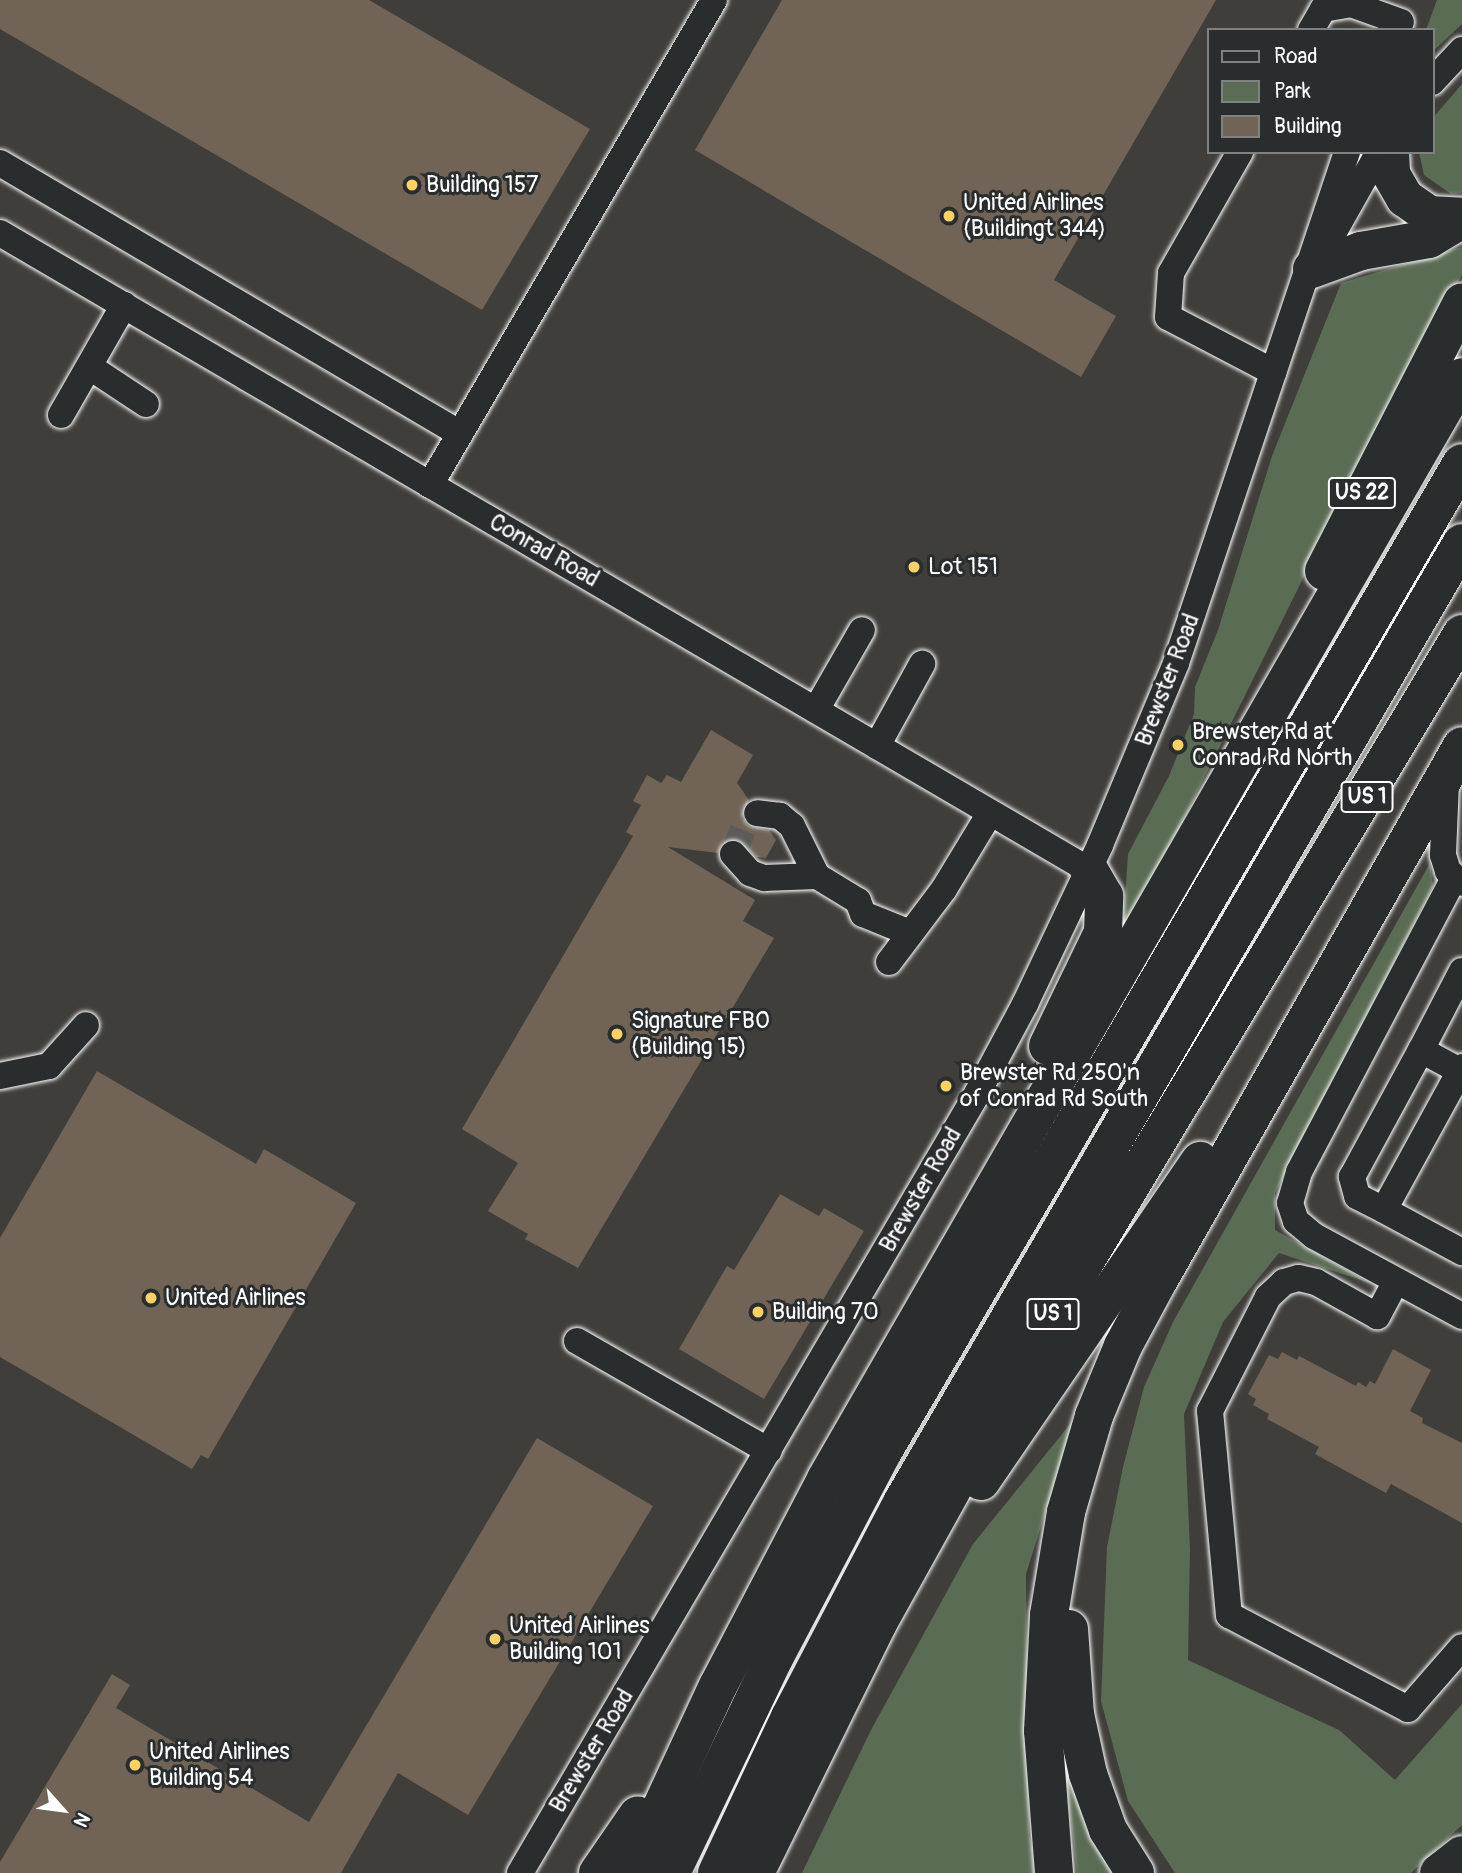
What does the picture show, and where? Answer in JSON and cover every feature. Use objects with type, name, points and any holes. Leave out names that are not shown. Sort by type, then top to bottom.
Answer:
[{"type":"highway","points":[[1390,154],[1391,174],[1405,198],[1429,215],[1462,218]]},
{"type":"highway","points":[[1312,269],[1362,251],[1429,239],[1462,218]]},
{"type":"highway","name":"US 22","points":[[1283,693],[1315,591],[1462,302]]},
{"type":"highway","points":[[598,1873],[639,1812],[757,1610],[950,1263],[1283,693],[1462,377]]},
{"type":"highway","points":[[671,1873],[785,1636],[875,1465],[1462,463]]},
{"type":"highway","points":[[717,1873],[827,1645],[930,1453],[1462,543]]},
{"type":"highway","points":[[1270,958],[1313,850],[1462,591]]},
{"type":"highway","name":"US 1","points":[[755,1873],[850,1678],[997,1408],[1462,635]]},
{"type":"highway","points":[[1054,1873],[1044,1750],[1048,1626],[1061,1536],[1087,1438],[1123,1346],[1454,760]]},
{"type":"highway","points":[[950,1263],[973,1186],[1099,947],[1106,907],[1100,886],[1089,870]]},
{"type":"highway","points":[[850,1678],[1242,1098],[1289,1053]]},
{"type":"highway","points":[[1087,1438],[1070,1576],[1075,1714],[1093,1793],[1108,1830],[1135,1873]]},
{"type":"highway","points":[[631,1873],[757,1610]]},
{"type":"highway","points":[[1439,1873],[1462,1855]]},
{"type":"street","points":[[430,485],[714,0]]},
{"type":"street","points":[[1312,28],[1323,9],[1351,4],[1402,17]]},
{"type":"street","points":[[1434,80],[1462,50]]},
{"type":"street","points":[[1239,154],[1171,273],[1168,317],[1273,372]]},
{"type":"street","name":"Brewster Road","points":[[520,1873],[996,1059],[1089,870],[1182,647],[1273,372],[1312,269],[1328,201],[1347,154]]},
{"type":"street","name":"Brewster Road","points":[[1312,269],[1347,214],[1378,154]]},
{"type":"street","points":[[0,163],[459,433]]},
{"type":"street","name":"Conrad Road","points":[[0,233],[1089,870]]},
{"type":"street","points":[[61,415],[124,305]]},
{"type":"street","points":[[90,367],[146,404]]},
{"type":"street","points":[[816,710],[862,630]]},
{"type":"street","points":[[877,746],[922,664]]},
{"type":"street","points":[[1454,760],[1443,855],[1458,881],[1290,1193],[1292,1212],[1304,1228],[1462,1316]]},
{"type":"street","points":[[757,813],[780,816],[792,826],[817,876],[858,901],[878,902],[892,911],[906,930]]},
{"type":"street","points":[[889,962],[906,930],[954,873],[990,813]]},
{"type":"street","points":[[733,854],[750,873],[764,878],[817,876]]},
{"type":"street","points":[[1462,971],[1351,1181],[1357,1196],[1462,1252]]},
{"type":"street","points":[[0,1076],[49,1066],[86,1025]]},
{"type":"street","points":[[1384,1210],[1461,1070],[1421,1050]]},
{"type":"street","points":[[1396,1281],[1377,1315],[1316,1282],[1298,1278],[1284,1282],[1268,1297],[1210,1411],[1230,1615],[1408,1709],[1462,1647]]},
{"type":"street","points":[[577,1341],[769,1451]]},
{"type":"green space","points":[[1437,0],[1462,0],[1462,24],[1434,50],[1434,28],[1427,28]]},
{"type":"green space","points":[[1462,84],[1462,193],[1451,194],[1424,175],[1419,154],[1434,154],[1434,117]]},
{"type":"green space","points":[[1462,247],[1462,275],[1395,393],[1151,885],[1123,928],[1128,854],[1169,776],[1194,714],[1195,687],[1218,630],[1272,456],[1341,283]]},
{"type":"green space","points":[[1430,863],[1433,886],[1275,1193],[1275,1230],[1370,1283],[1279,1253],[1223,1322],[1184,1414],[1190,1549],[1188,1660],[1339,1730],[1395,1780],[1462,1704],[1462,1825],[1411,1873],[1175,1873],[1128,1801],[1101,1701],[1107,1547],[1123,1467],[1144,1387],[1173,1322]]},
{"type":"green space","points":[[1075,1418],[1026,1574],[1029,1835],[1038,1873],[802,1873],[871,1730],[973,1544]]},
{"type":"green space","points":[[1058,1707],[1116,1873],[1077,1873]]},
{"type":"building","name":"Building 157","points":[[0,0],[369,0],[590,129],[482,310],[0,29]]},
{"type":"building","name":"United Airlines (Buildingt 344)","points":[[782,0],[1216,0],[1054,280],[1116,316],[1081,377],[695,150]]},
{"type":"building","name":"Signature FBO (Building 15)","points":[[711,730],[753,755],[737,783],[749,800],[742,818],[748,826],[769,830],[776,840],[766,858],[756,857],[737,839],[723,842],[718,853],[668,847],[755,900],[743,921],[774,938],[578,1268],[525,1239],[528,1234],[488,1211],[518,1163],[462,1129],[633,836],[626,832],[641,805],[633,801],[647,775],[661,783],[667,775],[681,782]]},
{"type":"building","name":"United Airlines","points":[[97,1071],[256,1164],[264,1149],[356,1203],[208,1459],[201,1455],[192,1469],[0,1357],[0,1238]]},
{"type":"building","name":"Building 70","points":[[780,1194],[819,1216],[824,1208],[864,1231],[764,1399],[679,1349],[727,1266],[734,1270]]},
{"type":"building","points":[[1393,1349],[1431,1370],[1410,1411],[1423,1418],[1422,1423],[1462,1443],[1462,1523],[1391,1484],[1386,1493],[1315,1454],[1319,1447],[1267,1419],[1269,1414],[1253,1405],[1256,1399],[1248,1394],[1269,1355],[1278,1359],[1282,1352],[1297,1360],[1299,1356],[1356,1386],[1358,1382],[1366,1387],[1370,1381],[1375,1384]]},
{"type":"building","points":[[537,1438],[653,1506],[468,1815],[398,1773],[341,1873],[0,1873],[0,1862],[112,1674],[130,1685],[116,1708],[309,1822]]},
{"type":"tunnel","points":[[733,854],[747,819],[757,813]]},
{"type":"place","name":"Building 157","points":[[412,185]]},
{"type":"place","name":"United Airlines (Buildingt 344)","points":[[949,216]]},
{"type":"place","name":"Lot 151","points":[[914,567]]},
{"type":"place","name":"Brewster Rd at Conrad Rd North","points":[[1178,745]]},
{"type":"place","name":"Signature FBO (Building 15)","points":[[617,1034]]},
{"type":"place","name":"Brewster Rd 250'n of Conrad Rd South","points":[[946,1086]]},
{"type":"place","name":"United Airlines","points":[[151,1298]]},
{"type":"place","name":"Building 70","points":[[758,1312]]},
{"type":"place","name":"United Airlines Building 101","points":[[495,1639]]},
{"type":"place","name":"United Airlines Building 54","points":[[135,1765]]}]
